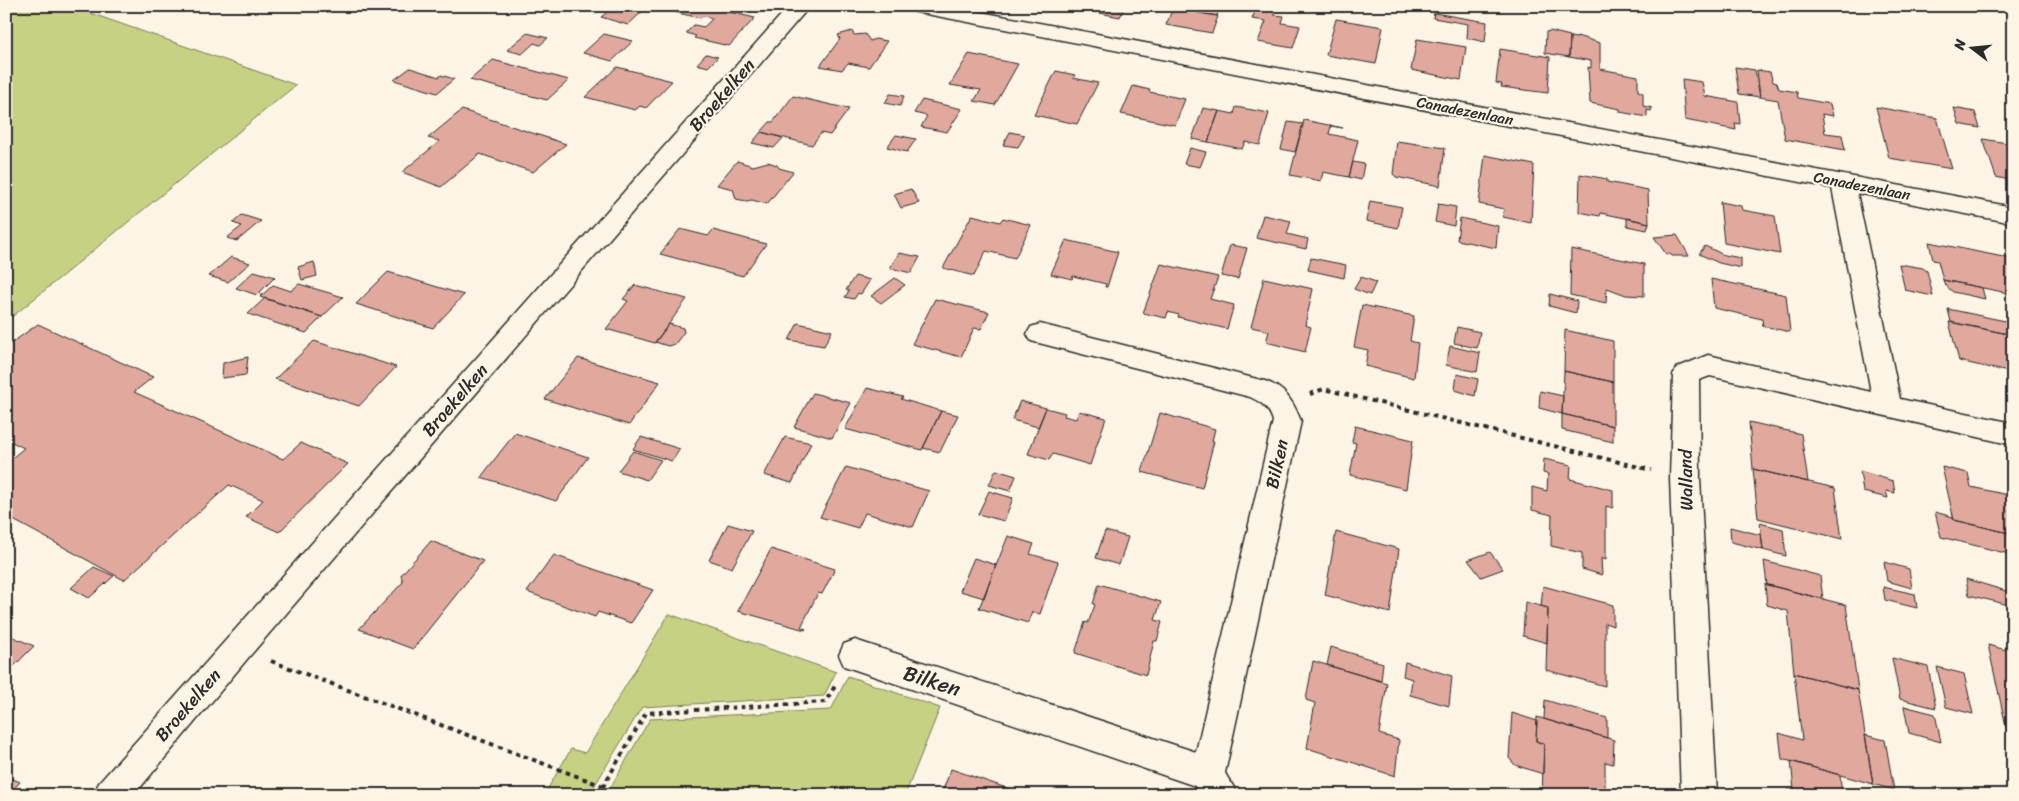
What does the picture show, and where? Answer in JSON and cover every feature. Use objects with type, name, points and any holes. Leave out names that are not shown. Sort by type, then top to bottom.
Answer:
[{"type":"street","name":"Broekelken","points":[[111,795],[237,648],[800,6]]},
{"type":"street","name":"Canadezenlaan","points":[[916,6],[2013,215]]},
{"type":"street","points":[[1843,183],[1888,407]]},
{"type":"street","points":[[1040,334],[1255,388],[1270,393],[1282,404]]},
{"type":"street","name":"Walland","points":[[1699,795],[1685,478],[1686,374],[1708,365],[2013,434]]},
{"type":"street","name":"Bilken","points":[[855,655],[1214,784],[1287,421],[1282,404]]},
{"type":"path","points":[[1282,404],[1324,389],[1685,478]]},
{"type":"path","points":[[237,648],[603,786]]},
{"type":"path","points":[[598,795],[646,714],[825,702],[855,655]]},
{"type":"green space","points":[[6,6],[70,6],[296,85],[7,321]]},
{"type":"green space","points":[[669,614],[836,672],[824,696],[642,707],[589,795],[544,795],[571,749],[585,753]]},
{"type":"green space","points":[[848,676],[940,708],[905,795],[606,795],[650,719],[831,710]]},
{"type":"building","points":[[615,6],[648,6],[628,25],[601,17]]},
{"type":"building","points":[[662,6],[703,6],[755,18],[729,46],[694,38],[696,36],[686,33],[694,25],[704,27],[713,18],[703,16],[700,18],[660,9]]},
{"type":"building","points":[[1092,6],[1125,6],[1120,17],[1089,11]]},
{"type":"building","points":[[1176,6],[1198,6],[1219,10],[1217,16],[1176,9]]},
{"type":"building","points":[[1257,6],[1276,6],[1274,15],[1284,16],[1282,23],[1300,26],[1293,48],[1258,42],[1266,21],[1252,19]]},
{"type":"building","points":[[1328,6],[1346,6],[1344,12],[1327,9]]},
{"type":"building","points":[[1173,8],[1218,16],[1212,33],[1166,25]]},
{"type":"building","points":[[1434,13],[1487,22],[1485,42],[1467,38],[1468,24],[1433,18]]},
{"type":"building","points":[[1336,19],[1383,27],[1376,64],[1326,55]]},
{"type":"building","points":[[852,31],[854,35],[865,34],[870,41],[875,39],[887,41],[869,67],[848,63],[842,70],[820,66],[840,39],[838,35]]},
{"type":"building","points":[[1550,31],[1570,36],[1569,57],[1545,53],[1546,32]]},
{"type":"building","points":[[527,33],[548,38],[540,45],[534,43],[522,54],[507,50]]},
{"type":"building","points":[[604,34],[633,41],[612,61],[583,53]]},
{"type":"building","points":[[1577,36],[1600,43],[1600,69],[1638,76],[1638,91],[1643,93],[1643,106],[1652,108],[1651,111],[1647,110],[1647,117],[1620,112],[1620,109],[1590,103],[1588,67],[1591,68],[1591,61],[1569,57],[1570,37],[1577,38]]},
{"type":"building","points":[[1417,39],[1466,47],[1461,80],[1411,70]]},
{"type":"building","points":[[1500,49],[1550,57],[1548,93],[1501,87],[1502,84],[1496,83]]},
{"type":"building","points":[[706,54],[718,57],[708,67],[697,64]]},
{"type":"building","points":[[969,54],[1018,64],[995,105],[974,101],[981,90],[950,85]]},
{"type":"building","points":[[493,60],[569,80],[547,100],[470,80]]},
{"type":"building","points":[[617,67],[672,81],[646,108],[640,106],[635,110],[585,97]]},
{"type":"building","points":[[1735,67],[1755,70],[1760,97],[1739,94]]},
{"type":"building","points":[[410,68],[439,77],[441,75],[454,79],[437,93],[394,80]]},
{"type":"building","points":[[1757,70],[1770,72],[1773,82],[1777,83],[1779,89],[1797,92],[1798,98],[1830,104],[1833,116],[1822,114],[1825,133],[1842,135],[1845,150],[1785,139],[1778,100],[1760,97]]},
{"type":"building","points":[[1056,71],[1075,75],[1073,78],[1098,83],[1077,124],[1034,115]]},
{"type":"building","points":[[1682,79],[1702,82],[1705,96],[1738,102],[1740,124],[1735,123],[1736,130],[1685,120]]},
{"type":"building","points":[[1133,86],[1150,90],[1149,92],[1185,99],[1175,125],[1121,114]]},
{"type":"building","points":[[890,94],[904,96],[900,106],[885,103]]},
{"type":"building","points":[[793,96],[849,109],[830,135],[821,133],[812,145],[761,132],[770,122],[773,122]]},
{"type":"building","points":[[922,100],[962,109],[947,132],[921,127],[927,116],[914,113]]},
{"type":"building","points":[[1236,107],[1269,113],[1260,145],[1245,142],[1242,149],[1208,142],[1219,111],[1234,114]]},
{"type":"building","points":[[1876,107],[1937,118],[1952,169],[1889,158]]},
{"type":"building","points":[[1203,108],[1219,111],[1208,142],[1192,139]]},
{"type":"building","points":[[1954,108],[1975,112],[1980,128],[1959,124]]},
{"type":"building","points":[[462,110],[566,144],[533,172],[480,154],[441,187],[402,172],[440,141],[428,138]]},
{"type":"building","points":[[1304,120],[1343,128],[1331,126],[1329,134],[1358,140],[1349,177],[1323,172],[1321,181],[1290,175]]},
{"type":"building","points":[[1288,122],[1303,124],[1295,152],[1281,149]]},
{"type":"building","points":[[761,132],[783,138],[774,148],[752,143]]},
{"type":"building","points":[[1010,132],[1025,135],[1018,147],[1003,145]]},
{"type":"building","points":[[896,135],[916,139],[907,152],[887,147]]},
{"type":"building","points":[[1983,139],[2013,144],[2013,181],[1996,177]]},
{"type":"building","points":[[1397,141],[1445,148],[1440,186],[1396,177],[1393,174]]},
{"type":"building","points":[[1190,148],[1206,152],[1200,167],[1184,164]]},
{"type":"building","points":[[1485,155],[1534,165],[1531,223],[1503,217],[1504,209],[1479,204]]},
{"type":"building","points":[[737,161],[753,166],[768,162],[793,172],[767,204],[752,200],[746,201],[736,199],[733,189],[717,185]]},
{"type":"building","points":[[1353,162],[1364,164],[1361,180],[1349,177]]},
{"type":"building","points":[[1580,174],[1607,179],[1607,182],[1648,190],[1649,223],[1601,213],[1600,216],[1579,212]]},
{"type":"building","points":[[911,189],[919,203],[901,208],[894,194]]},
{"type":"building","points":[[1370,201],[1402,207],[1398,228],[1366,221]]},
{"type":"building","points":[[1720,202],[1741,206],[1742,210],[1775,216],[1780,254],[1724,243]]},
{"type":"building","points":[[1438,204],[1456,207],[1454,226],[1435,222]]},
{"type":"building","points":[[242,215],[261,221],[237,241],[227,238],[242,226],[233,223]]},
{"type":"building","points":[[972,215],[1000,222],[1003,218],[1031,225],[1015,258],[986,251],[974,276],[943,268]]},
{"type":"building","points":[[1263,215],[1291,221],[1287,234],[1308,239],[1306,249],[1256,238]]},
{"type":"building","points":[[1460,218],[1498,226],[1496,248],[1457,240]]},
{"type":"building","points":[[1627,218],[1649,223],[1647,230],[1627,226]]},
{"type":"building","points":[[680,229],[708,236],[713,230],[766,244],[743,276],[660,254]]},
{"type":"building","points":[[1677,235],[1689,256],[1666,254],[1654,237]]},
{"type":"building","points":[[1066,240],[1118,252],[1107,287],[1105,287],[1106,284],[1073,276],[1072,279],[1051,274]]},
{"type":"building","points":[[1929,242],[2013,259],[2013,294],[1943,280],[1938,261],[1933,260]]},
{"type":"building","points":[[1230,245],[1247,248],[1238,279],[1221,276]]},
{"type":"building","points":[[1705,246],[1724,255],[1741,258],[1741,268],[1719,263],[1699,254]]},
{"type":"building","points":[[1571,249],[1644,264],[1644,296],[1626,295],[1607,288],[1606,303],[1570,295]]},
{"type":"building","points":[[899,253],[920,257],[911,273],[890,268]]},
{"type":"building","points":[[231,257],[250,263],[228,282],[209,276]]},
{"type":"building","points":[[1311,258],[1346,265],[1344,278],[1308,270]]},
{"type":"building","points":[[314,262],[317,276],[302,280],[298,267]]},
{"type":"building","points":[[1161,264],[1218,277],[1210,299],[1234,305],[1227,329],[1178,317],[1179,315],[1168,312],[1166,318],[1143,313]]},
{"type":"building","points":[[1899,264],[1923,268],[1927,271],[1933,296],[1905,290]]},
{"type":"building","points":[[254,271],[275,277],[257,295],[236,288]]},
{"type":"building","points":[[388,272],[464,295],[433,328],[356,304]]},
{"type":"building","points":[[855,276],[870,280],[861,294],[858,293],[854,299],[845,297],[849,291],[846,290]]},
{"type":"building","points":[[1361,277],[1376,282],[1370,295],[1354,289]]},
{"type":"building","points":[[895,278],[905,285],[881,303],[871,296]]},
{"type":"building","points":[[1264,278],[1313,289],[1305,325],[1311,327],[1305,352],[1266,342],[1269,331],[1251,327]]},
{"type":"building","points":[[1711,279],[1786,295],[1790,332],[1763,326],[1762,319],[1714,308]]},
{"type":"building","points":[[1943,280],[1982,288],[1985,299],[1953,292],[1945,285]]},
{"type":"building","points":[[299,284],[343,297],[322,317],[260,297],[273,285],[291,291]]},
{"type":"building","points":[[635,285],[687,299],[655,343],[606,329],[628,301],[623,299]]},
{"type":"building","points":[[1550,294],[1577,301],[1576,313],[1549,306]]},
{"type":"building","points":[[265,298],[322,317],[306,333],[248,314]]},
{"type":"building","points":[[935,299],[989,312],[981,329],[974,328],[961,357],[912,344]]},
{"type":"building","points":[[1362,305],[1414,316],[1410,341],[1418,343],[1414,378],[1365,366],[1368,350],[1354,347]]},
{"type":"building","points":[[1948,309],[2010,322],[2013,335],[1951,322]]},
{"type":"building","points":[[1949,322],[2013,335],[2013,373],[1959,361]]},
{"type":"building","points":[[798,323],[832,331],[824,346],[789,340]]},
{"type":"building","points":[[38,324],[153,377],[134,392],[283,459],[301,443],[348,464],[279,532],[246,517],[263,500],[229,485],[124,580],[6,516],[6,463],[24,448],[6,439],[6,347]]},
{"type":"building","points":[[669,324],[683,328],[684,332],[675,344],[668,346],[655,342]]},
{"type":"building","points":[[1457,327],[1480,332],[1477,348],[1454,343]]},
{"type":"building","points":[[1565,330],[1613,341],[1613,382],[1564,371]]},
{"type":"building","points":[[314,341],[396,367],[359,406],[275,379]]},
{"type":"building","points":[[1450,346],[1480,353],[1477,372],[1446,365]]},
{"type":"building","points":[[248,357],[246,375],[222,378],[223,363]]},
{"type":"building","points":[[578,358],[660,382],[629,425],[545,399]]},
{"type":"building","points":[[1564,371],[1613,382],[1613,426],[1562,414]]},
{"type":"building","points":[[1457,374],[1478,379],[1475,396],[1455,390]]},
{"type":"building","points":[[867,388],[903,397],[901,399],[941,411],[922,450],[845,429]]},
{"type":"building","points":[[1540,391],[1563,396],[1562,414],[1539,408]]},
{"type":"building","points":[[813,393],[851,403],[832,438],[794,427]]},
{"type":"building","points":[[1020,401],[1046,408],[1038,427],[1012,420]]},
{"type":"building","points":[[1046,408],[1065,413],[1064,416],[1076,419],[1079,411],[1106,418],[1090,465],[1053,454],[1049,460],[1028,454]]},
{"type":"building","points":[[941,411],[958,415],[940,452],[923,448]]},
{"type":"building","points":[[1160,413],[1215,429],[1212,441],[1214,441],[1202,488],[1142,472]]},
{"type":"building","points":[[1562,414],[1613,426],[1613,442],[1562,430]]},
{"type":"building","points":[[1749,422],[1801,434],[1808,482],[1753,469]]},
{"type":"building","points":[[1355,426],[1413,440],[1406,489],[1350,475],[1356,443],[1352,442]]},
{"type":"building","points":[[515,433],[588,457],[556,501],[481,477]]},
{"type":"building","points":[[641,437],[680,449],[672,461],[633,449]]},
{"type":"building","points":[[785,437],[811,443],[792,483],[764,475]]},
{"type":"building","points":[[633,451],[661,460],[647,480],[618,471]]},
{"type":"building","points":[[1544,459],[1571,465],[1570,479],[1613,490],[1613,508],[1606,506],[1606,560],[1601,558],[1602,575],[1582,569],[1582,553],[1551,546],[1552,515],[1532,510],[1532,487],[1547,491],[1548,474],[1543,473]]},
{"type":"building","points":[[846,467],[929,491],[913,527],[865,513],[858,528],[820,517]]},
{"type":"building","points":[[1942,467],[1968,473],[1971,487],[2013,496],[2013,534],[1954,520]]},
{"type":"building","points":[[1753,469],[1835,488],[1842,539],[1758,518]]},
{"type":"building","points":[[996,470],[1016,476],[1010,491],[989,485]]},
{"type":"building","points":[[1860,471],[1893,481],[1895,493],[1886,491],[1888,498],[1863,492]]},
{"type":"building","points":[[989,491],[1013,498],[1004,521],[978,514]]},
{"type":"building","points":[[1935,512],[1953,517],[1954,520],[2009,533],[2013,555],[1941,537]]},
{"type":"building","points":[[1760,523],[1783,529],[1786,556],[1763,550]]},
{"type":"building","points":[[728,524],[752,531],[732,568],[709,560]]},
{"type":"building","points":[[1730,527],[1761,535],[1763,550],[1731,542]]},
{"type":"building","points":[[1105,531],[1128,537],[1119,565],[1096,558]]},
{"type":"building","points":[[1336,532],[1399,549],[1390,613],[1325,595]]},
{"type":"building","points":[[1008,536],[1034,544],[1030,554],[1058,562],[1040,614],[1032,612],[1028,623],[979,608]]},
{"type":"building","points":[[431,541],[483,561],[413,649],[359,629],[403,582],[401,575]]},
{"type":"building","points":[[771,549],[835,569],[822,594],[818,593],[801,627],[805,630],[738,611]]},
{"type":"building","points":[[1490,552],[1503,569],[1481,577],[1468,560]]},
{"type":"building","points":[[554,555],[653,590],[631,623],[598,612],[595,617],[527,592]]},
{"type":"building","points":[[974,558],[996,565],[984,598],[960,591]]},
{"type":"building","points":[[1764,561],[1820,576],[1823,599],[1767,585]]},
{"type":"building","points":[[1884,562],[1909,569],[1912,588],[1887,581]]},
{"type":"building","points":[[94,567],[114,576],[89,598],[71,588]]},
{"type":"building","points":[[1966,579],[2013,593],[2013,606],[1969,595]]},
{"type":"building","points":[[1099,584],[1161,602],[1155,620],[1162,622],[1157,641],[1154,641],[1146,675],[1075,653],[1085,622],[1088,623],[1095,605],[1093,604]]},
{"type":"building","points":[[1765,584],[1846,605],[1858,690],[1794,673],[1788,611],[1767,605]]},
{"type":"building","points":[[1543,586],[1613,605],[1613,626],[1605,623],[1605,686],[1546,670],[1548,608],[1541,606]]},
{"type":"building","points":[[1883,587],[1915,594],[1917,608],[1885,600]]},
{"type":"building","points":[[1525,602],[1548,608],[1547,643],[1523,636]]},
{"type":"building","points":[[6,634],[34,646],[6,674]]},
{"type":"building","points":[[1988,645],[2006,650],[2005,646],[2013,648],[2013,732],[2007,731]]},
{"type":"building","points":[[1331,647],[1383,663],[1381,681],[1327,665]]},
{"type":"building","points":[[1892,658],[1928,667],[1936,708],[1900,699]]},
{"type":"building","points":[[1313,661],[1387,683],[1379,734],[1399,740],[1395,776],[1307,748],[1315,703],[1306,700]]},
{"type":"building","points":[[1405,662],[1452,676],[1449,706],[1410,695],[1412,679],[1403,676]]},
{"type":"building","points":[[1937,667],[1964,674],[1973,714],[1946,707]]},
{"type":"building","points":[[1794,673],[1858,690],[1873,784],[1782,759],[1779,733],[1802,740]]},
{"type":"building","points":[[1545,700],[1607,718],[1607,738],[1544,719]]},
{"type":"building","points":[[1904,706],[1935,714],[1941,742],[1909,733]]},
{"type":"building","points":[[1512,713],[1537,721],[1536,741],[1544,744],[1543,774],[1515,765],[1509,758]]},
{"type":"building","points":[[1537,717],[1614,740],[1613,764],[1605,762],[1605,795],[1542,795],[1544,744],[1536,741]]},
{"type":"building","points":[[1865,735],[1885,740],[1894,790],[1873,784]]},
{"type":"building","points":[[1791,761],[1840,775],[1842,795],[1811,795],[1794,790]]},
{"type":"building","points":[[951,769],[1027,795],[941,795]]},
{"type":"building","points":[[6,776],[20,782],[8,795],[6,795]]},
{"type":"building","points":[[1788,789],[1794,790],[1811,795],[1789,795]]}]
